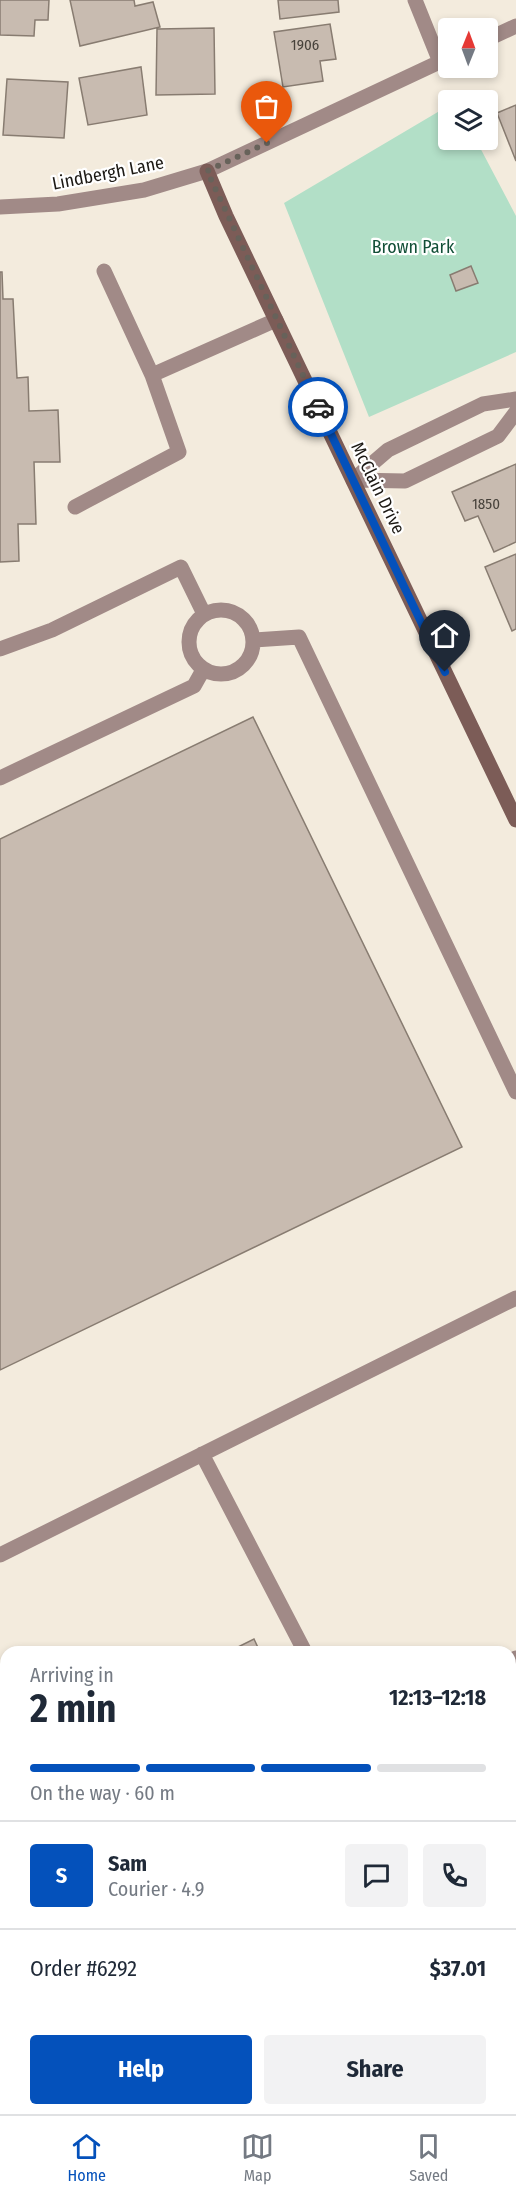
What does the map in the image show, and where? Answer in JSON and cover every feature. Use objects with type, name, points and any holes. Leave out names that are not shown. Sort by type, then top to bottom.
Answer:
[{"type":"street","points":[[415,0],[438,48]]},
{"type":"street","points":[[498,34],[516,26]]},
{"type":"street","name":"Lindbergh Lane","points":[[0,207],[58,204],[144,190],[207,171],[438,63]]},
{"type":"street","name":"McClain Drive","points":[[207,171],[516,820]]},
{"type":"street","points":[[75,507],[179,452],[152,375],[104,271]]},
{"type":"street","points":[[152,375],[276,320]]},
{"type":"street","points":[[353,480],[388,450],[483,404],[516,399]]},
{"type":"street","points":[[353,480],[405,481],[498,436],[516,412]]},
{"type":"street","points":[[0,649],[52,630],[181,567],[204,614]]},
{"type":"street","points":[[226,610],[245,621],[251,629],[254,640],[249,660],[233,672],[223,675],[203,670],[195,663],[188,641],[190,630],[204,614],[226,610]]},
{"type":"street","points":[[254,640],[299,637],[516,1092]]},
{"type":"street","points":[[0,778],[194,686],[203,670]]},
{"type":"street","points":[[0,1554],[516,1298]]},
{"type":"street","points":[[202,1454],[302,1646]]},
{"type":"green space","name":"Brown Park","points":[[438,112],[438,150],[481,150],[516,216],[516,352],[369,417],[284,203]]},
{"type":"building","points":[[0,0],[49,0],[48,20],[35,20],[34,36],[0,35]]},
{"type":"building","points":[[70,0],[134,0],[135,6],[153,2],[160,27],[80,46]]},
{"type":"building","points":[[278,0],[338,0],[339,12],[280,19]]},
{"type":"building","points":[[330,24],[336,59],[320,61],[323,81],[283,87],[274,32]]},
{"type":"building","points":[[214,28],[215,94],[156,95],[157,29]]},
{"type":"building","points":[[141,67],[147,115],[88,125],[79,78]]},
{"type":"building","points":[[7,79],[68,82],[64,138],[3,135]]},
{"type":"building","points":[[516,105],[516,161],[498,116],[498,113]]},
{"type":"building","points":[[471,266],[478,283],[456,291],[450,275]]},
{"type":"building","points":[[0,272],[2,272],[3,299],[13,299],[17,378],[28,377],[29,411],[58,410],[60,462],[34,462],[36,524],[18,524],[19,561],[0,562]]},
{"type":"building","points":[[516,464],[516,542],[494,552],[478,516],[465,521],[452,492]]},
{"type":"building","points":[[516,554],[516,629],[512,631],[485,567]]},
{"type":"building","points":[[253,717],[462,1147],[0,1370],[0,839]]},
{"type":"building","points":[[254,1639],[257,1646],[240,1646]]},
{"type":"way so far","points":[[267,143],[207,171],[226,216],[318,407]]},
{"type":"route","points":[[318,407],[445,672]]}]
